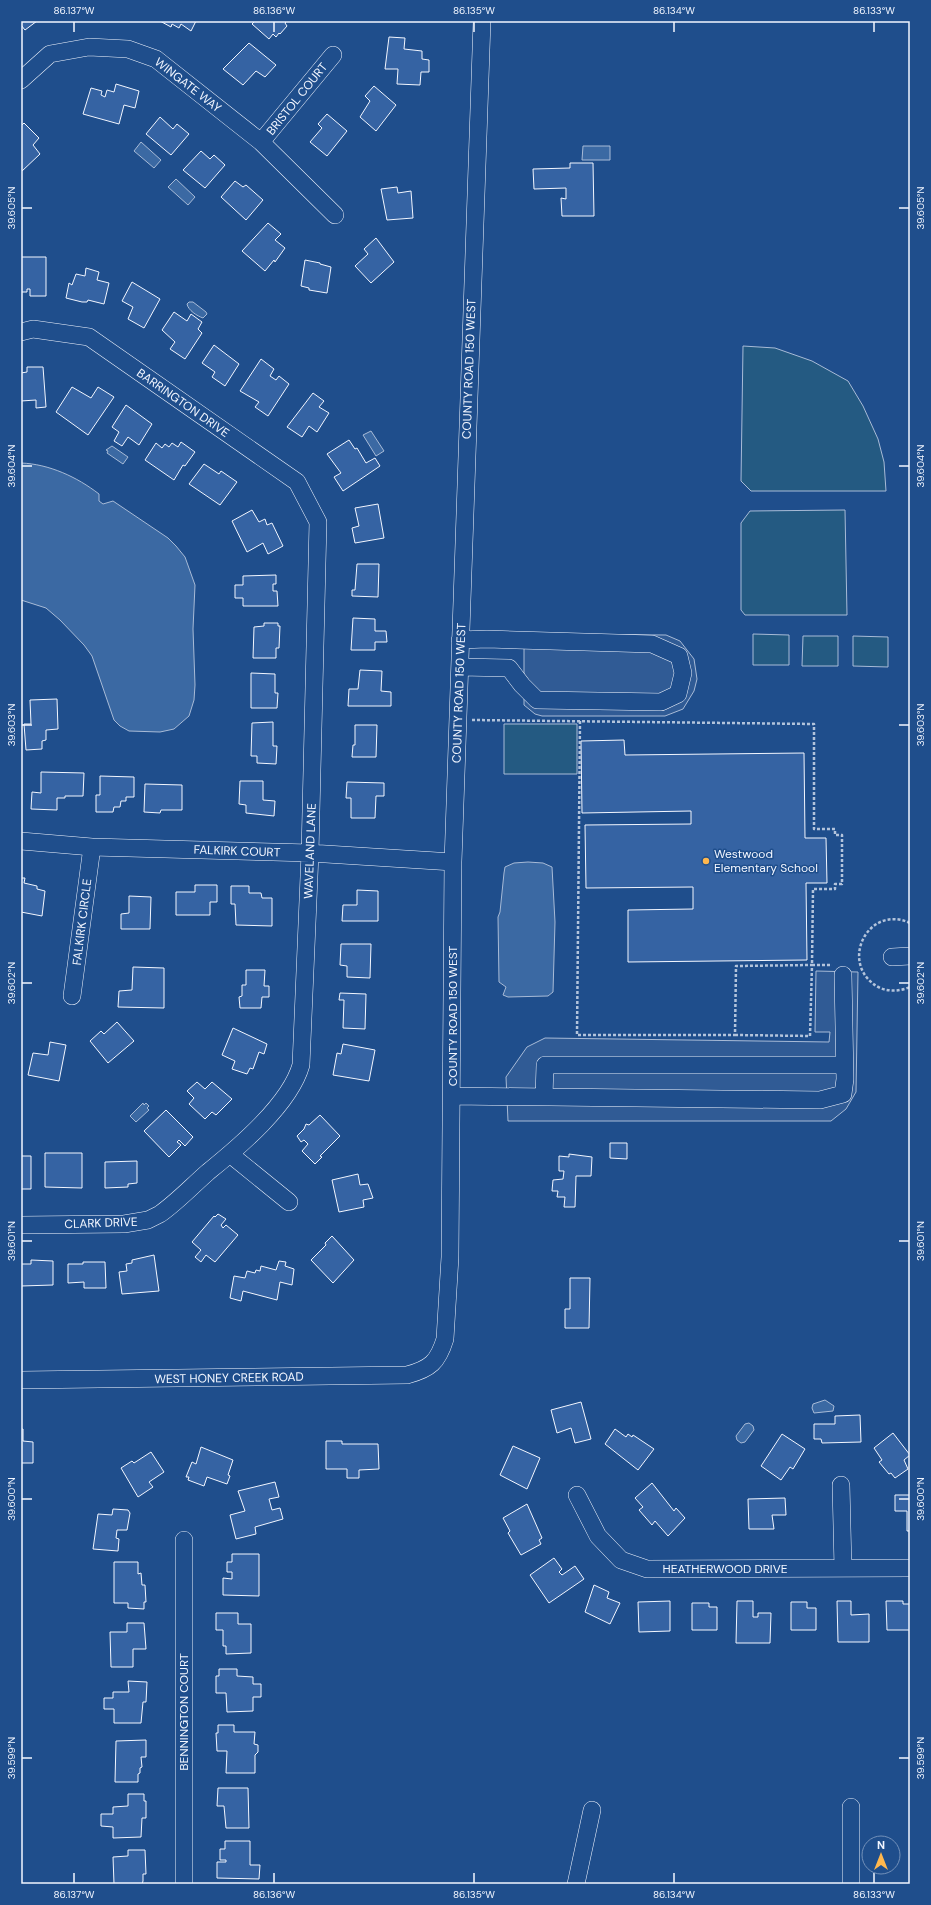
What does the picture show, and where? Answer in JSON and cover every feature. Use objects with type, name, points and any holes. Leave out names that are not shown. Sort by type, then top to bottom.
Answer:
[{"type":"street","name":"COUNTY ROAD 150 WEST","points":[[434,1362],[445,1339],[450,1257],[453,862],[482,21]]},
{"type":"street","name":"WINGATE WAY","points":[[21,80],[50,54],[89,47],[128,49],[156,59],[261,142],[335,214]]},
{"type":"street","name":"BRISTOL COURT","points":[[261,142],[333,55]]},
{"type":"street","name":"BARRINGTON DRIVE","points":[[21,332],[33,329],[90,337],[298,482],[318,522]]},
{"type":"street","name":"WAVELAND LANE","points":[[230,1155],[285,1098],[292,1088],[301,1065],[310,853],[318,522]]},
{"type":"street","points":[[460,640],[652,644],[679,656],[683,673],[678,694],[662,702],[537,700],[522,685],[509,668],[460,667]]},
{"type":"street","name":"FALKIRK COURT","points":[[21,840],[92,847],[310,853],[453,862]]},
{"type":"street","name":"FALKIRK CIRCLE","points":[[72,996],[92,847]]},
{"type":"street","points":[[892,957],[910,956]]},
{"type":"street","points":[[452,1096],[820,1100],[842,1094],[844,1065],[844,968]]},
{"type":"street","points":[[544,1097],[545,1065],[844,1065]]},
{"type":"street","points":[[230,1155],[289,1202]]},
{"type":"street","name":"CLARK DRIVE","points":[[21,1225],[114,1224],[148,1220],[171,1206],[208,1172],[230,1155]]},
{"type":"street","name":"WEST HONEY CREEK ROAD","points":[[21,1380],[397,1376],[418,1372],[434,1362]]},
{"type":"street","points":[[841,1485],[843,1568]]},
{"type":"street","name":"HEATHERWOOD DRIVE","points":[[577,1495],[598,1536],[621,1560],[646,1569],[910,1568]]},
{"type":"street","name":"BENNINGTON COURT","points":[[184,1540],[184,1884]]},
{"type":"street","points":[[851,1806],[851,1884]]},
{"type":"street","points":[[576,1884],[592,1810]]},
{"type":"path","points":[[458,720],[580,721],[814,724],[814,829],[835,829],[835,835],[842,835],[842,884],[835,884],[835,889],[813,889],[810,1036],[577,1035],[580,721]]},
{"type":"path","points":[[910,923],[896,920],[877,924],[869,930],[860,946],[860,966],[865,976],[873,984],[883,989],[894,991],[910,987]]},
{"type":"path","points":[[735,1035],[736,966],[812,965],[844,968],[860,966]]},
{"type":"shaded area","points":[[141,142],[161,160],[154,168],[134,151]]},
{"type":"shaded area","points":[[583,146],[610,146],[610,160],[582,160]]},
{"type":"shaded area","points":[[176,179],[195,197],[188,205],[168,187]]},
{"type":"shaded area","points":[[189,302],[193,302],[207,314],[203,318],[191,311],[187,304]]},
{"type":"shaded area","points":[[743,346],[775,348],[812,361],[848,381],[863,406],[878,439],[884,462],[886,491],[751,491],[741,481]]},
{"type":"shaded area","points":[[371,431],[384,451],[376,456],[363,435]]},
{"type":"shaded area","points":[[112,446],[128,457],[123,464],[107,453],[108,451],[106,450]]},
{"type":"shaded area","points":[[21,463],[42,466],[62,472],[81,482],[99,494],[99,501],[103,504],[113,501],[168,538],[185,557],[195,585],[193,629],[195,685],[194,700],[189,716],[174,729],[160,732],[129,731],[120,726],[114,720],[92,656],[84,645],[46,608],[21,600]]},
{"type":"shaded area","points":[[845,510],[847,615],[745,615],[741,610],[741,523],[750,511]]},
{"type":"shaded area","points":[[524,634],[666,635],[680,641],[694,659],[697,679],[694,691],[683,709],[665,716],[542,716],[535,714],[524,705]]},
{"type":"shaded area","points":[[753,634],[789,635],[789,665],[753,665]]},
{"type":"shaded area","points":[[803,636],[838,636],[838,666],[802,666]]},
{"type":"shaded area","points":[[853,636],[888,637],[888,667],[853,666]]},
{"type":"shaded area","points":[[504,724],[577,724],[577,774],[504,774]]},
{"type":"shaded area","points":[[514,863],[543,863],[552,867],[555,922],[553,992],[548,996],[508,997],[503,995],[506,987],[499,982],[498,917],[500,912],[504,873],[505,867]]},
{"type":"shaded area","points":[[816,971],[858,972],[856,1092],[846,1109],[831,1121],[508,1121],[506,1077],[527,1047],[545,1038],[829,1042],[830,1032],[815,1032]]},
{"type":"shaded area","points":[[143,1103],[144,1105],[146,1103],[149,1106],[147,1108],[149,1110],[136,1122],[130,1116]]},
{"type":"shaded area","points":[[825,1400],[834,1406],[833,1411],[814,1413],[812,1408],[813,1404]]},
{"type":"shaded area","points":[[749,1423],[753,1426],[754,1430],[745,1442],[741,1443],[737,1440],[736,1436],[745,1424]]},
{"type":"building","points":[[21,21],[37,21],[25,30],[21,25]]},
{"type":"building","points":[[160,21],[196,21],[191,31],[181,24],[179,28],[172,24],[171,27]]},
{"type":"building","points":[[255,21],[287,21],[285,23],[287,26],[276,37],[273,34],[269,39],[252,24]]},
{"type":"building","points":[[389,37],[405,38],[404,49],[422,51],[422,59],[429,60],[429,72],[421,72],[420,85],[397,84],[398,69],[385,69]]},
{"type":"building","points":[[249,43],[276,65],[265,77],[256,71],[243,85],[223,69]]},
{"type":"building","points":[[116,84],[139,91],[135,108],[124,105],[119,124],[83,114],[91,88],[102,91],[101,95],[105,97],[107,90],[114,92]]},
{"type":"building","points":[[374,86],[396,105],[376,131],[360,117],[370,101],[365,96]]},
{"type":"building","points":[[327,114],[347,131],[327,156],[310,142],[322,128],[318,124]]},
{"type":"building","points":[[160,117],[173,129],[177,124],[189,134],[171,155],[146,134]]},
{"type":"building","points":[[24,123],[39,138],[33,145],[40,154],[21,172],[21,126]]},
{"type":"building","points":[[201,151],[210,159],[214,155],[225,165],[205,188],[183,170]]},
{"type":"building","points":[[570,163],[593,163],[594,216],[562,216],[561,198],[566,199],[566,188],[534,189],[533,169],[570,168]]},
{"type":"building","points":[[235,181],[243,187],[246,185],[263,200],[246,220],[221,197]]},
{"type":"building","points":[[397,187],[398,193],[411,191],[413,218],[387,220],[381,189]]},
{"type":"building","points":[[268,223],[281,234],[275,240],[285,248],[275,262],[274,260],[265,271],[242,251]]},
{"type":"building","points":[[376,238],[394,262],[371,283],[355,266],[368,254],[364,249]]},
{"type":"building","points":[[21,257],[46,257],[46,296],[30,296],[30,289],[27,289],[27,292],[21,292]]},
{"type":"building","points":[[305,260],[331,267],[327,293],[309,290],[309,288],[301,286]]},
{"type":"building","points":[[86,268],[99,272],[97,280],[109,283],[104,304],[88,300],[87,302],[82,302],[66,298],[69,283],[72,285],[76,274],[85,276]]},
{"type":"building","points":[[132,282],[160,299],[144,328],[128,319],[133,307],[122,301]]},
{"type":"building","points":[[174,312],[187,321],[191,314],[202,322],[198,329],[202,333],[185,359],[170,349],[175,342],[162,330]]},
{"type":"building","points":[[214,345],[239,364],[225,386],[212,377],[215,372],[202,363]]},
{"type":"building","points":[[261,359],[274,369],[270,376],[276,380],[279,376],[289,384],[268,416],[255,407],[259,402],[240,391]]},
{"type":"building","points":[[27,367],[43,367],[46,407],[36,408],[36,400],[21,401],[21,373],[27,372]]},
{"type":"building","points":[[72,387],[91,398],[98,387],[114,397],[88,435],[56,412]]},
{"type":"building","points":[[313,393],[324,401],[319,407],[329,413],[317,432],[309,426],[302,437],[287,427]]},
{"type":"building","points":[[126,405],[152,424],[139,445],[128,437],[122,446],[114,441],[119,432],[112,427]]},
{"type":"building","points":[[349,440],[355,449],[357,448],[366,463],[375,458],[380,466],[343,491],[334,477],[341,473],[327,454]]},
{"type":"building","points":[[181,442],[195,452],[185,466],[183,465],[174,480],[145,460],[156,443],[162,448],[165,444],[169,447],[172,443],[178,447]]},
{"type":"building","points":[[204,464],[219,474],[221,471],[237,482],[220,505],[189,484]]},
{"type":"building","points":[[378,504],[384,538],[355,543],[352,528],[359,526],[355,508]]},
{"type":"building","points":[[252,510],[259,522],[265,519],[267,525],[272,523],[283,546],[268,554],[263,543],[247,552],[232,521]]},
{"type":"building","points":[[357,564],[379,564],[378,597],[352,596],[352,590],[355,590]]},
{"type":"building","points":[[276,575],[276,584],[273,584],[273,591],[277,591],[278,606],[243,606],[243,598],[235,598],[235,585],[243,585],[243,576]]},
{"type":"building","points":[[353,618],[375,619],[375,631],[386,631],[387,642],[375,642],[375,650],[351,650]]},
{"type":"building","points":[[264,623],[278,623],[278,626],[280,626],[279,648],[276,648],[276,658],[253,658],[254,627],[264,626]]},
{"type":"building","points":[[360,670],[382,671],[381,691],[391,692],[391,706],[348,706],[349,689],[358,689]]},
{"type":"building","points":[[251,673],[275,674],[275,693],[278,693],[277,708],[251,708]]},
{"type":"building","points":[[57,699],[58,729],[46,730],[46,740],[42,741],[42,749],[26,750],[24,724],[31,724],[30,700]]},
{"type":"building","points":[[273,722],[273,746],[277,746],[276,764],[257,763],[257,756],[251,756],[252,723]]},
{"type":"building","points":[[355,725],[377,725],[376,757],[352,757],[353,745],[355,745]]},
{"type":"building","name":"Westwood Elementary School","points":[[624,740],[625,755],[804,753],[805,838],[826,838],[827,883],[806,883],[807,960],[628,962],[628,910],[693,909],[693,887],[586,888],[585,825],[691,824],[691,811],[582,813],[581,741]]},
{"type":"building","points":[[41,772],[84,773],[83,796],[65,796],[65,798],[57,798],[57,810],[31,809],[32,792],[41,793]]},
{"type":"building","points":[[100,776],[134,777],[134,797],[126,797],[126,801],[121,801],[120,807],[114,807],[113,812],[96,812],[96,795],[100,795]]},
{"type":"building","points":[[240,781],[263,781],[263,800],[275,801],[274,816],[246,813],[246,805],[239,804]]},
{"type":"building","points":[[347,782],[384,783],[384,796],[376,796],[375,818],[351,818],[351,798],[346,798]]},
{"type":"building","points":[[145,784],[182,785],[182,810],[161,810],[160,813],[144,812]]},
{"type":"building","points":[[21,878],[25,878],[24,883],[37,886],[37,889],[45,891],[42,916],[21,912]]},
{"type":"building","points":[[195,885],[217,885],[217,902],[210,902],[210,915],[176,915],[176,892],[195,892]]},
{"type":"building","points":[[231,886],[249,886],[249,893],[261,893],[262,898],[272,898],[272,926],[236,925],[235,904],[231,904]]},
{"type":"building","points":[[357,890],[378,891],[378,921],[342,921],[343,905],[357,905]]},
{"type":"building","points":[[129,896],[151,897],[150,929],[121,929],[121,914],[129,913]]},
{"type":"building","points":[[341,944],[371,944],[370,978],[347,977],[347,966],[340,965]]},
{"type":"building","points":[[133,967],[164,968],[164,1008],[118,1007],[119,991],[132,990]]},
{"type":"building","points":[[246,970],[265,970],[264,986],[269,986],[269,997],[262,997],[261,1008],[240,1008],[239,997],[242,996],[242,985],[246,985]]},
{"type":"building","points":[[340,993],[366,994],[365,1029],[343,1028],[344,1000],[339,1000]]},
{"type":"building","points":[[117,1022],[134,1041],[108,1063],[90,1041],[101,1031],[104,1034]]},
{"type":"building","points":[[233,1028],[267,1044],[264,1054],[259,1052],[253,1069],[250,1068],[247,1074],[232,1069],[235,1061],[222,1055]]},
{"type":"building","points":[[50,1042],[66,1045],[59,1081],[28,1075],[33,1053],[48,1055]]},
{"type":"building","points":[[343,1044],[375,1050],[369,1081],[333,1075],[337,1053],[341,1054]]},
{"type":"building","points":[[197,1082],[205,1089],[212,1082],[232,1099],[216,1115],[212,1112],[205,1119],[189,1104],[194,1098],[187,1091]]},
{"type":"building","points":[[166,1110],[193,1137],[185,1146],[179,1140],[177,1142],[181,1145],[169,1157],[144,1131]]},
{"type":"building","points":[[320,1115],[340,1136],[320,1156],[322,1157],[315,1164],[302,1151],[308,1144],[304,1140],[301,1142],[297,1136],[304,1129],[306,1124],[309,1125]]},
{"type":"building","points":[[610,1143],[627,1143],[627,1159],[610,1158]]},
{"type":"building","points":[[45,1153],[82,1153],[82,1188],[45,1187]]},
{"type":"building","points":[[569,1154],[592,1157],[591,1176],[576,1176],[575,1207],[564,1207],[565,1197],[557,1197],[558,1191],[552,1191],[553,1180],[563,1179],[564,1171],[559,1171],[559,1156],[569,1157]]},
{"type":"building","points":[[21,1156],[31,1156],[31,1189],[21,1189]]},
{"type":"building","points":[[137,1161],[137,1183],[128,1184],[128,1187],[105,1188],[105,1162]]},
{"type":"building","points":[[358,1174],[360,1185],[368,1184],[373,1198],[363,1200],[364,1207],[339,1212],[332,1180]]},
{"type":"building","points":[[218,1214],[226,1219],[221,1225],[223,1228],[226,1225],[238,1235],[215,1262],[206,1255],[201,1262],[195,1257],[201,1250],[192,1242],[214,1216],[215,1217]]},
{"type":"building","points":[[332,1236],[354,1260],[333,1283],[311,1260],[326,1245],[325,1243]]},
{"type":"building","points":[[154,1255],[159,1291],[122,1294],[119,1272],[127,1271],[126,1264],[132,1263],[132,1260]]},
{"type":"building","points":[[31,1260],[53,1261],[53,1285],[21,1286],[21,1264],[31,1264]]},
{"type":"building","points":[[279,1261],[286,1262],[285,1266],[294,1269],[292,1285],[280,1282],[277,1300],[243,1291],[241,1301],[230,1298],[234,1276],[245,1278],[247,1271],[255,1273],[256,1270],[260,1271],[261,1266],[276,1270]]},
{"type":"building","points":[[83,1262],[105,1262],[106,1288],[84,1288],[84,1282],[68,1283],[68,1264],[83,1264]]},
{"type":"building","points":[[570,1278],[590,1278],[589,1328],[565,1328],[565,1309],[570,1309]]},
{"type":"building","points":[[581,1402],[591,1439],[575,1443],[571,1428],[557,1433],[551,1410]]},
{"type":"building","points":[[860,1415],[861,1442],[822,1443],[821,1439],[814,1439],[814,1424],[835,1424],[835,1416]]},
{"type":"building","points":[[21,1429],[23,1429],[23,1441],[33,1442],[33,1463],[21,1463]]},
{"type":"building","points":[[615,1429],[626,1437],[628,1434],[632,1437],[633,1435],[654,1449],[638,1470],[605,1444]]},
{"type":"building","points":[[893,1433],[910,1455],[904,1460],[908,1469],[895,1478],[891,1473],[889,1474],[879,1462],[882,1460],[874,1448]]},
{"type":"building","points":[[782,1434],[805,1449],[793,1469],[790,1467],[781,1480],[761,1466]]},
{"type":"building","points":[[326,1441],[342,1441],[342,1444],[378,1444],[379,1469],[359,1470],[359,1478],[347,1478],[347,1469],[326,1469]]},
{"type":"building","points":[[513,1446],[540,1458],[527,1489],[500,1475]]},
{"type":"building","points":[[201,1447],[233,1460],[228,1475],[230,1476],[227,1484],[207,1477],[204,1486],[188,1480],[189,1477],[186,1477],[192,1462],[196,1464]]},
{"type":"building","points":[[151,1452],[164,1472],[149,1482],[153,1487],[138,1497],[121,1468],[132,1461],[134,1463]]},
{"type":"building","points":[[275,1482],[279,1497],[269,1499],[272,1510],[280,1508],[283,1519],[255,1527],[256,1534],[236,1539],[230,1515],[245,1511],[238,1491]]},
{"type":"building","points":[[652,1483],[674,1511],[676,1508],[685,1518],[668,1536],[655,1521],[652,1525],[639,1510],[643,1507],[635,1498]]},
{"type":"building","points":[[895,1495],[910,1495],[910,1531],[907,1531],[907,1511],[895,1511]]},
{"type":"building","points":[[785,1498],[786,1515],[772,1515],[774,1529],[749,1529],[748,1499]]},
{"type":"building","points":[[527,1504],[542,1538],[539,1540],[541,1544],[521,1555],[508,1533],[510,1531],[503,1518]]},
{"type":"building","points":[[113,1509],[128,1510],[130,1513],[127,1530],[117,1530],[116,1538],[119,1539],[118,1551],[93,1549],[98,1514],[112,1515]]},
{"type":"building","points":[[232,1554],[259,1554],[259,1596],[223,1595],[223,1578],[232,1579],[232,1572],[227,1572],[227,1562],[232,1562]]},
{"type":"building","points":[[554,1558],[562,1569],[559,1572],[562,1575],[575,1566],[584,1579],[549,1603],[530,1575]]},
{"type":"building","points":[[114,1562],[138,1562],[138,1574],[141,1573],[142,1585],[145,1585],[146,1602],[144,1602],[144,1609],[128,1608],[128,1603],[114,1603]]},
{"type":"building","points":[[594,1585],[609,1592],[607,1598],[620,1603],[610,1624],[585,1612]]},
{"type":"building","points":[[670,1601],[670,1631],[639,1632],[638,1602]]},
{"type":"building","points":[[737,1601],[753,1601],[753,1617],[758,1617],[758,1613],[771,1613],[770,1643],[736,1643]]},
{"type":"building","points":[[837,1601],[851,1601],[851,1615],[869,1614],[869,1642],[838,1642]]},
{"type":"building","points":[[886,1601],[903,1601],[903,1604],[910,1604],[910,1630],[887,1630]]},
{"type":"building","points":[[791,1602],[807,1602],[807,1608],[816,1608],[816,1630],[791,1630]]},
{"type":"building","points":[[692,1603],[709,1603],[709,1607],[717,1607],[717,1630],[692,1630]]},
{"type":"building","points":[[216,1613],[238,1613],[238,1624],[251,1624],[251,1653],[226,1654],[226,1646],[223,1646],[223,1630],[216,1630]]},
{"type":"building","points":[[127,1623],[144,1623],[146,1649],[133,1649],[133,1667],[111,1667],[110,1632],[127,1632]]},
{"type":"building","points":[[219,1669],[237,1669],[237,1676],[253,1677],[253,1684],[261,1684],[261,1697],[253,1697],[253,1711],[227,1712],[226,1693],[216,1693],[216,1676],[219,1676]]},
{"type":"building","points":[[128,1681],[147,1682],[146,1702],[143,1702],[141,1723],[114,1723],[114,1709],[104,1709],[104,1698],[113,1698],[113,1692],[129,1692]]},
{"type":"building","points":[[218,1725],[234,1725],[234,1732],[255,1732],[254,1744],[258,1745],[258,1752],[255,1755],[255,1773],[226,1773],[227,1751],[217,1751],[216,1733],[218,1733]]},
{"type":"building","points":[[146,1740],[146,1757],[141,1757],[142,1767],[140,1768],[140,1773],[138,1774],[138,1782],[115,1782],[116,1741]]},
{"type":"building","points":[[218,1788],[248,1788],[249,1828],[226,1828],[224,1806],[217,1806]]},
{"type":"building","points":[[128,1794],[144,1794],[144,1801],[146,1801],[146,1818],[142,1818],[141,1837],[113,1838],[113,1827],[101,1826],[101,1814],[113,1814],[113,1807],[128,1806]]},
{"type":"building","points":[[225,1841],[250,1841],[250,1865],[260,1865],[259,1879],[217,1878],[217,1862],[226,1862],[226,1860],[220,1860],[220,1849],[225,1849]]},
{"type":"building","points":[[128,1850],[145,1850],[146,1874],[143,1874],[142,1884],[114,1884],[113,1857],[128,1856]]},
{"type":"place","name":"Westwood Elementary School","points":[[706,861]]}]
